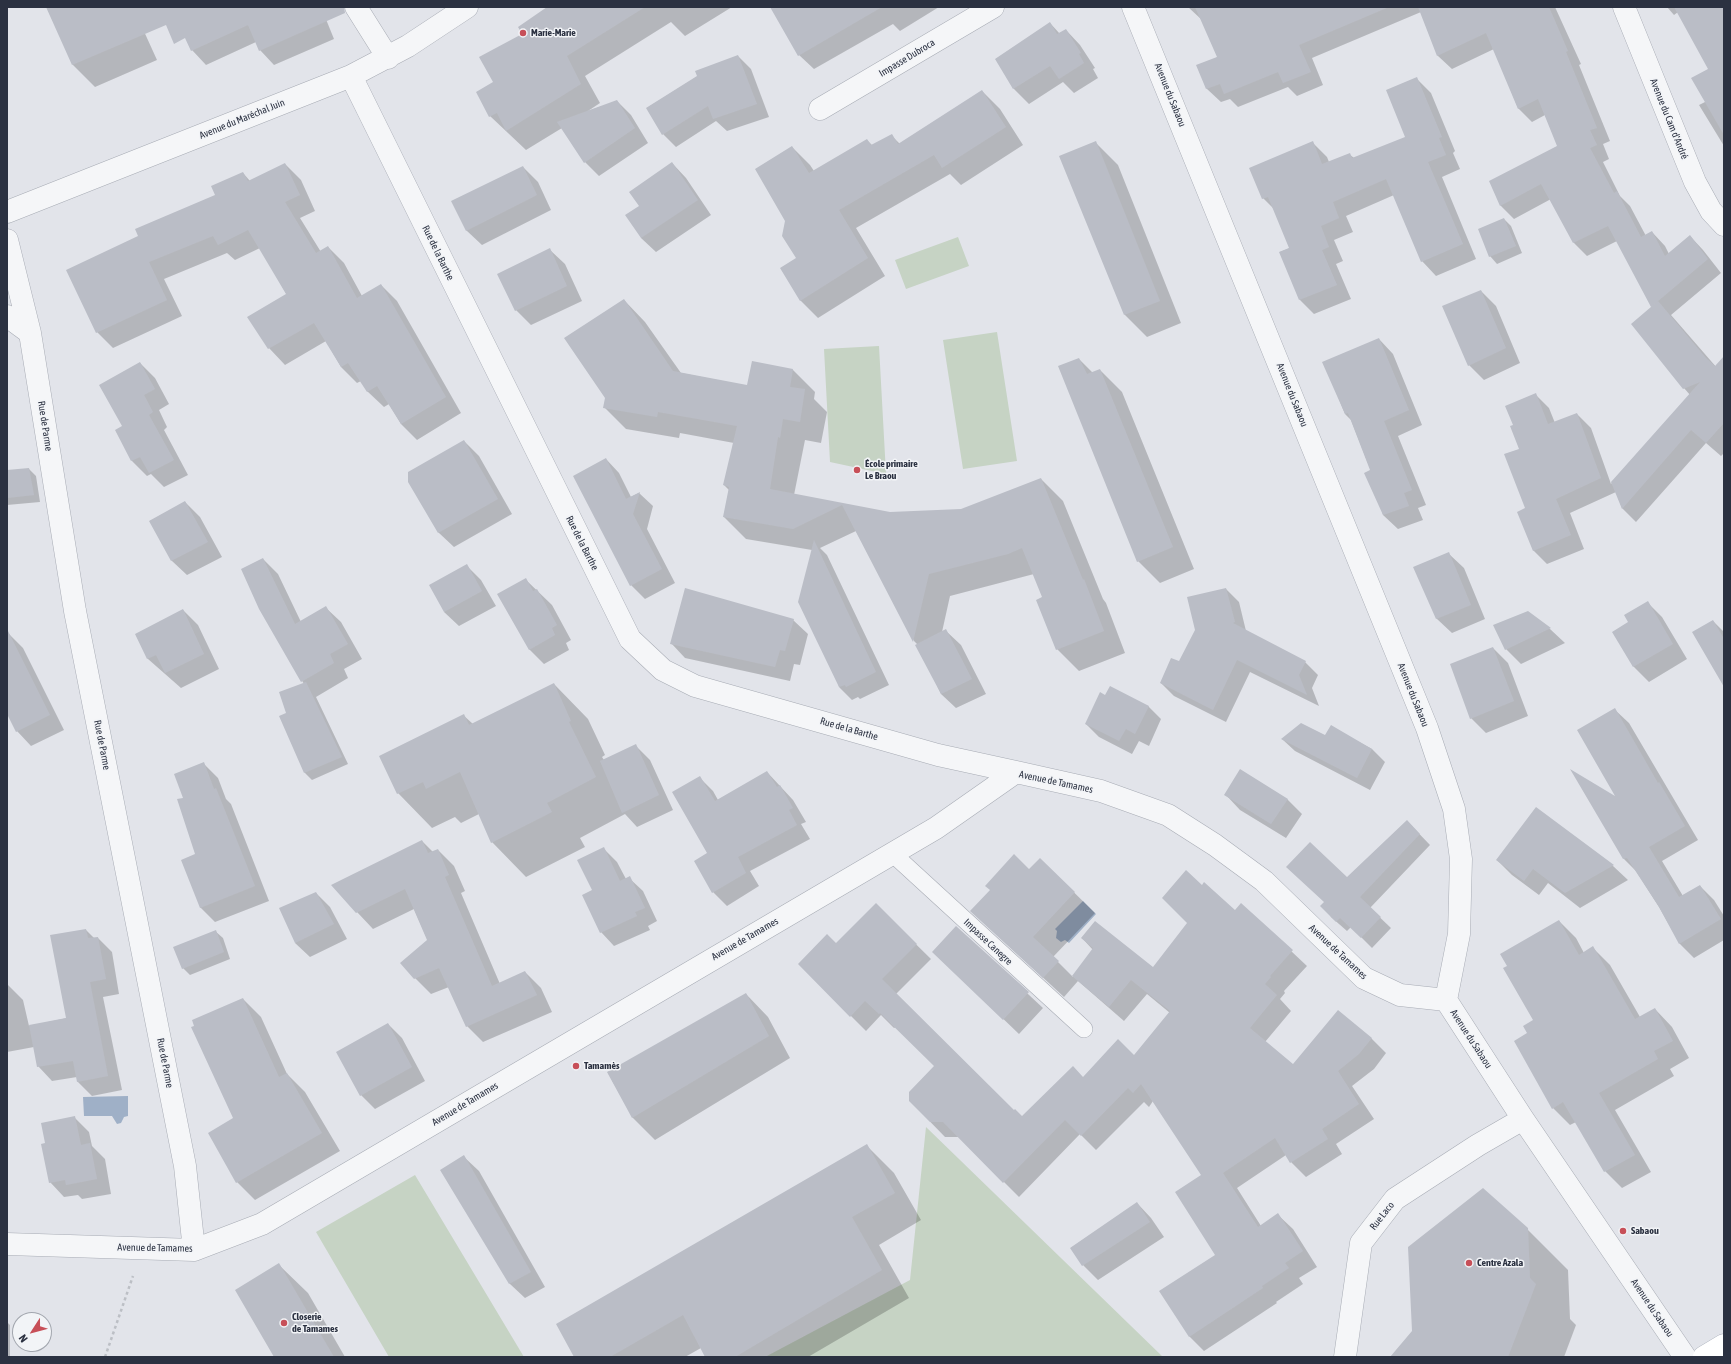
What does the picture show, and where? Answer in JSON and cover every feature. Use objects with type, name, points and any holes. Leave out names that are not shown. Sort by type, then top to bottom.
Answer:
[{"type":"main road","points":[[1704,1357],[1724,1345]]},
{"type":"street","points":[[356,7],[388,58]]},
{"type":"street","name":"Avenue du Maréchal Juin","points":[[7,212],[351,76],[388,58],[467,7]]},
{"type":"street","name":"Impasse Dubroca","points":[[820,109],[993,7]]},
{"type":"street","name":"Avenue du Sabaou","points":[[1134,7],[1427,728],[1454,809],[1461,859],[1459,934],[1446,1000],[1523,1119],[1685,1357]]},
{"type":"street","name":"Avenue du Cam d'André","points":[[1624,7],[1695,182],[1711,211],[1724,225]]},
{"type":"street","name":"Rue de la Barthe","points":[[351,76],[630,639],[663,670],[694,686],[938,755],[1016,772]]},
{"type":"street","name":"Rue de Parme","points":[[7,240],[30,333],[75,611],[185,1166],[194,1250]]},
{"type":"street","points":[[7,316],[30,333]]},
{"type":"street","name":"Avenue de Tamames","points":[[7,1244],[194,1250],[262,1224],[704,963],[893,854],[936,828],[1016,772],[1101,791],[1168,815],[1215,845],[1264,881],[1364,978],[1400,996],[1446,1000]]},
{"type":"street","name":"Rue Laco","points":[[1345,1357],[1361,1243],[1395,1199],[1478,1145],[1523,1119]]},
{"type":"lane","name":"Impasse Canegre","points":[[893,854],[1084,1029]]},
{"type":"path","points":[[105,1357],[143,1248]]},
{"type":"green space","points":[[958,237],[969,266],[906,289],[895,260]]},
{"type":"green space","points":[[997,332],[1017,461],[963,469],[943,340]]},
{"type":"green space","points":[[879,346],[886,474],[830,462],[824,349]]},
{"type":"green space","points":[[926,1127],[1163,1357],[765,1357],[910,1280]]},
{"type":"green space","points":[[415,1175],[524,1357],[389,1357],[316,1232]]},
{"type":"water","points":[[1083,901],[1096,914],[1069,943],[1065,940],[1061,942],[1056,938],[1057,931],[1055,929]]},
{"type":"water","points":[[128,1096],[128,1116],[124,1117],[121,1123],[117,1124],[112,1116],[84,1116],[83,1097]]},
{"type":"building","points":[[46,7],[344,7],[345,13],[259,51],[248,25],[191,51],[185,38],[174,44],[166,25],[72,65]]},
{"type":"building","points":[[547,7],[645,7],[567,56],[581,84],[506,131],[497,113],[489,117],[476,92],[493,82],[479,57],[522,34],[518,27]]},
{"type":"building","points":[[770,7],[882,7],[798,56]]},
{"type":"building","points":[[1195,7],[1389,7],[1299,45],[1311,72],[1283,83],[1278,72],[1224,94],[1220,84],[1206,89],[1196,65],[1217,57]]},
{"type":"building","points":[[1418,7],[1549,7],[1568,51],[1566,52],[1597,128],[1590,130],[1597,145],[1590,148],[1614,193],[1617,191],[1641,237],[1652,231],[1665,256],[1690,235],[1708,259],[1651,307],[1608,226],[1573,243],[1541,184],[1500,206],[1489,181],[1557,146],[1538,99],[1518,109],[1486,33],[1437,56]]},
{"type":"building","points":[[1674,7],[1724,7],[1724,135],[1691,78],[1708,69]]},
{"type":"building","points":[[1050,22],[1057,34],[1066,29],[1081,53],[1079,54],[1084,63],[1059,79],[1050,66],[1013,89],[995,59]]},
{"type":"building","points":[[738,55],[757,104],[713,119],[708,106],[662,135],[646,108],[697,76],[695,71]]},
{"type":"building","points":[[1417,77],[1442,137],[1439,138],[1446,155],[1428,162],[1463,244],[1421,262],[1386,179],[1333,202],[1339,218],[1321,226],[1329,247],[1322,250],[1337,285],[1299,300],[1279,252],[1289,248],[1268,197],[1262,199],[1249,168],[1313,141],[1322,164],[1350,153],[1352,158],[1405,137],[1386,90]]},
{"type":"building","points":[[982,90],[1006,127],[942,168],[934,155],[839,210],[868,258],[800,301],[780,268],[796,258],[782,236],[785,221],[755,169],[792,146],[809,173],[867,139],[871,145],[892,134],[898,144]]},
{"type":"building","points":[[617,100],[635,128],[584,163],[557,122]]},
{"type":"building","points":[[1096,141],[1160,301],[1124,315],[1059,156]]},
{"type":"building","points":[[672,162],[698,200],[641,238],[625,215],[639,206],[629,192]]},
{"type":"building","points":[[285,163],[300,195],[285,202],[316,253],[328,246],[357,298],[381,284],[446,397],[401,424],[377,386],[367,392],[348,363],[341,367],[314,323],[268,349],[247,317],[286,294],[248,230],[218,245],[213,236],[149,262],[167,300],[96,333],[66,270],[138,236],[135,229],[215,195],[211,186],[243,172],[248,181]]},
{"type":"building","points":[[523,166],[537,195],[466,231],[451,201]]},
{"type":"building","points":[[1504,218],[1516,246],[1489,257],[1478,229]]},
{"type":"building","points":[[550,248],[567,286],[515,311],[497,274]]},
{"type":"building","points":[[1481,290],[1506,348],[1468,366],[1442,306]]},
{"type":"building","points":[[624,299],[673,371],[747,385],[752,361],[793,369],[790,387],[805,389],[800,422],[783,419],[780,438],[778,437],[770,489],[890,512],[961,509],[1041,478],[1083,580],[1084,579],[1104,631],[1056,650],[1036,600],[1042,597],[1022,548],[1008,554],[929,574],[913,642],[842,505],[793,529],[723,517],[729,487],[723,485],[737,426],[658,412],[657,417],[603,408],[605,398],[564,338]]},
{"type":"building","points":[[1658,301],[1706,358],[1715,366],[1724,356],[1724,423],[1706,443],[1691,430],[1622,509],[1611,482],[1700,382],[1683,389],[1631,324]]},
{"type":"building","points":[[1379,338],[1409,410],[1384,421],[1412,490],[1404,493],[1409,506],[1383,515],[1364,473],[1370,470],[1348,413],[1345,414],[1322,362]]},
{"type":"building","points":[[1079,358],[1087,374],[1100,369],[1173,547],[1137,562],[1058,366]]},
{"type":"building","points":[[140,362],[155,389],[144,395],[153,412],[149,415],[174,460],[149,473],[140,457],[131,461],[115,430],[122,426],[99,385]]},
{"type":"building","points":[[1536,393],[1548,424],[1577,413],[1601,478],[1556,499],[1571,535],[1533,551],[1517,512],[1525,508],[1504,454],[1519,449],[1510,426],[1513,425],[1505,406]]},
{"type":"building","points":[[464,440],[498,499],[438,533],[408,482],[408,472]]},
{"type":"building","points":[[606,458],[626,499],[640,492],[633,514],[662,569],[630,586],[573,476]]},
{"type":"building","points":[[29,468],[34,495],[7,498],[7,470]]},
{"type":"building","points":[[185,501],[208,542],[171,561],[149,521]]},
{"type":"building","points":[[814,540],[876,672],[846,687],[845,685],[839,687],[798,602]]},
{"type":"building","points":[[1449,552],[1471,605],[1436,619],[1413,567]]},
{"type":"building","points":[[263,558],[295,624],[326,606],[348,644],[330,654],[334,663],[301,682],[259,609],[241,569]]},
{"type":"building","points":[[467,564],[482,591],[444,612],[429,585]]},
{"type":"building","points":[[526,578],[533,591],[537,589],[557,625],[552,628],[555,635],[529,650],[497,594]]},
{"type":"building","points":[[685,588],[794,619],[785,651],[780,650],[775,667],[670,644]]},
{"type":"building","points":[[1226,588],[1235,622],[1233,623],[1306,661],[1299,675],[1307,695],[1237,660],[1213,710],[1160,683],[1171,658],[1179,661],[1195,630],[1187,597]]},
{"type":"building","points":[[1648,601],[1673,644],[1633,667],[1612,632],[1628,622],[1624,615]]},
{"type":"building","points":[[183,609],[204,654],[165,673],[156,655],[147,659],[135,634]]},
{"type":"building","points":[[1528,611],[1551,628],[1505,650],[1493,625]]},
{"type":"building","points":[[1713,620],[1724,639],[1724,687],[1692,632]]},
{"type":"building","points":[[7,629],[50,715],[16,732],[7,714]]},
{"type":"building","points":[[946,629],[972,679],[941,694],[915,645]]},
{"type":"building","points":[[1493,647],[1514,701],[1470,719],[1450,664]]},
{"type":"building","points":[[306,682],[342,757],[304,773],[279,716],[286,713],[279,692]]},
{"type":"building","points":[[554,683],[571,721],[569,722],[596,777],[547,803],[552,812],[491,843],[460,772],[426,789],[423,782],[397,794],[379,756],[464,714],[469,725]]},
{"type":"building","points":[[1110,686],[1149,706],[1135,734],[1126,729],[1119,741],[1085,724],[1100,692],[1105,695]]},
{"type":"building","points":[[1615,708],[1658,783],[1659,782],[1685,826],[1649,847],[1679,897],[1700,885],[1721,919],[1679,944],[1659,907],[1627,858],[1623,859],[1570,769],[1615,796],[1577,730]]},
{"type":"building","points":[[1301,723],[1325,735],[1331,725],[1372,749],[1357,778],[1281,739]]},
{"type":"building","points":[[636,744],[659,795],[622,813],[600,761]]},
{"type":"building","points":[[204,762],[214,789],[216,788],[255,886],[200,908],[181,860],[195,854],[177,799],[183,798],[174,774]]},
{"type":"building","points":[[1240,769],[1288,799],[1271,824],[1224,795]]},
{"type":"building","points":[[767,771],[777,787],[780,785],[793,808],[789,810],[797,825],[738,857],[746,873],[712,893],[694,861],[707,853],[672,792],[700,776],[715,801]]},
{"type":"building","points":[[1536,807],[1614,865],[1565,893],[1533,869],[1524,881],[1496,860]]},
{"type":"building","points":[[1407,820],[1420,834],[1360,897],[1381,917],[1361,938],[1340,918],[1336,922],[1320,906],[1324,902],[1286,867],[1310,842],[1347,877]]},
{"type":"building","points":[[422,840],[428,853],[438,849],[449,875],[445,877],[492,986],[525,971],[537,995],[466,1027],[439,968],[414,979],[400,963],[427,940],[405,889],[356,913],[331,885]]},
{"type":"building","points":[[604,847],[620,881],[630,876],[645,908],[635,912],[637,916],[600,933],[582,895],[592,890],[577,860]]},
{"type":"building","points":[[1014,854],[1029,869],[1040,858],[1075,892],[1033,937],[1059,961],[1043,978],[970,911],[990,890],[985,886]]},
{"type":"building","points":[[1186,870],[1202,885],[1204,882],[1235,910],[1241,903],[1293,950],[1270,976],[1271,977],[1265,984],[1277,995],[1250,1028],[1293,1064],[1338,1010],[1372,1038],[1359,1054],[1338,1071],[1359,1104],[1322,1129],[1328,1139],[1290,1163],[1275,1138],[1223,1173],[1258,1227],[1278,1213],[1303,1251],[1285,1263],[1289,1268],[1262,1286],[1263,1288],[1189,1337],[1159,1291],[1215,1255],[1175,1192],[1201,1175],[1141,1084],[1133,1093],[1128,1088],[1081,1136],[1065,1120],[1003,1183],[943,1122],[930,1122],[909,1101],[909,1092],[934,1066],[880,1013],[879,1014],[865,1001],[850,1017],[798,964],[827,934],[836,943],[876,903],[917,944],[882,979],[1014,1110],[1015,1109],[1022,1116],[1073,1066],[1083,1077],[1118,1039],[1134,1055],[1170,1011],[1131,980],[1109,1007],[1072,976],[1093,948],[1081,938],[1095,921],[1153,967],[1187,923],[1162,898]]},
{"type":"building","points":[[316,892],[334,924],[295,943],[279,908]]},
{"type":"building","points":[[1559,920],[1579,955],[1593,946],[1635,1019],[1655,1008],[1673,1041],[1654,1051],[1658,1059],[1599,1093],[1635,1155],[1604,1172],[1563,1102],[1552,1109],[1514,1041],[1527,1033],[1523,1026],[1533,1020],[1503,968],[1507,966],[1500,954]]},
{"type":"building","points":[[956,926],[1029,992],[1003,1020],[932,952]]},
{"type":"building","points":[[86,929],[88,938],[98,937],[106,979],[90,982],[108,1076],[77,1082],[73,1061],[37,1067],[29,1025],[66,1018],[50,935]]},
{"type":"building","points":[[216,930],[224,952],[182,969],[173,947]]},
{"type":"building","points":[[746,993],[769,1036],[632,1118],[607,1072]]},
{"type":"building","points":[[243,998],[279,1077],[287,1073],[322,1133],[236,1183],[208,1133],[233,1118],[191,1027],[194,1026],[192,1020]]},
{"type":"building","points":[[388,1023],[412,1067],[360,1096],[336,1052]]},
{"type":"building","points":[[75,1116],[81,1145],[90,1143],[97,1179],[66,1185],[65,1180],[49,1183],[41,1144],[45,1143],[41,1123]]},
{"type":"building","points":[[867,1144],[895,1193],[852,1217],[882,1270],[735,1357],[705,1357],[683,1315],[610,1357],[574,1357],[556,1324]]},
{"type":"building","points":[[464,1155],[531,1272],[509,1284],[440,1170]]},
{"type":"building","name":"Centre Azala","points":[[1483,1188],[1528,1228],[1530,1278],[1536,1284],[1508,1357],[1390,1357],[1412,1331],[1408,1247]]},
{"type":"building","points":[[1137,1202],[1150,1222],[1082,1266],[1070,1248]]},
{"type":"building","name":"Closerie de Tamames","points":[[279,1263],[334,1357],[274,1357],[235,1290]]},
{"type":"place","name":"Marie-Marie","points":[[523,33]]},
{"type":"place","name":"École primaire Le Braou","points":[[857,470]]},
{"type":"place","name":"Tamamès","points":[[576,1066]]},
{"type":"place","name":"Sabaou","points":[[1623,1231]]},
{"type":"place","name":"Centre Azala","points":[[1469,1263]]},
{"type":"place","name":"Closerie de Tamames","points":[[284,1323]]}]
